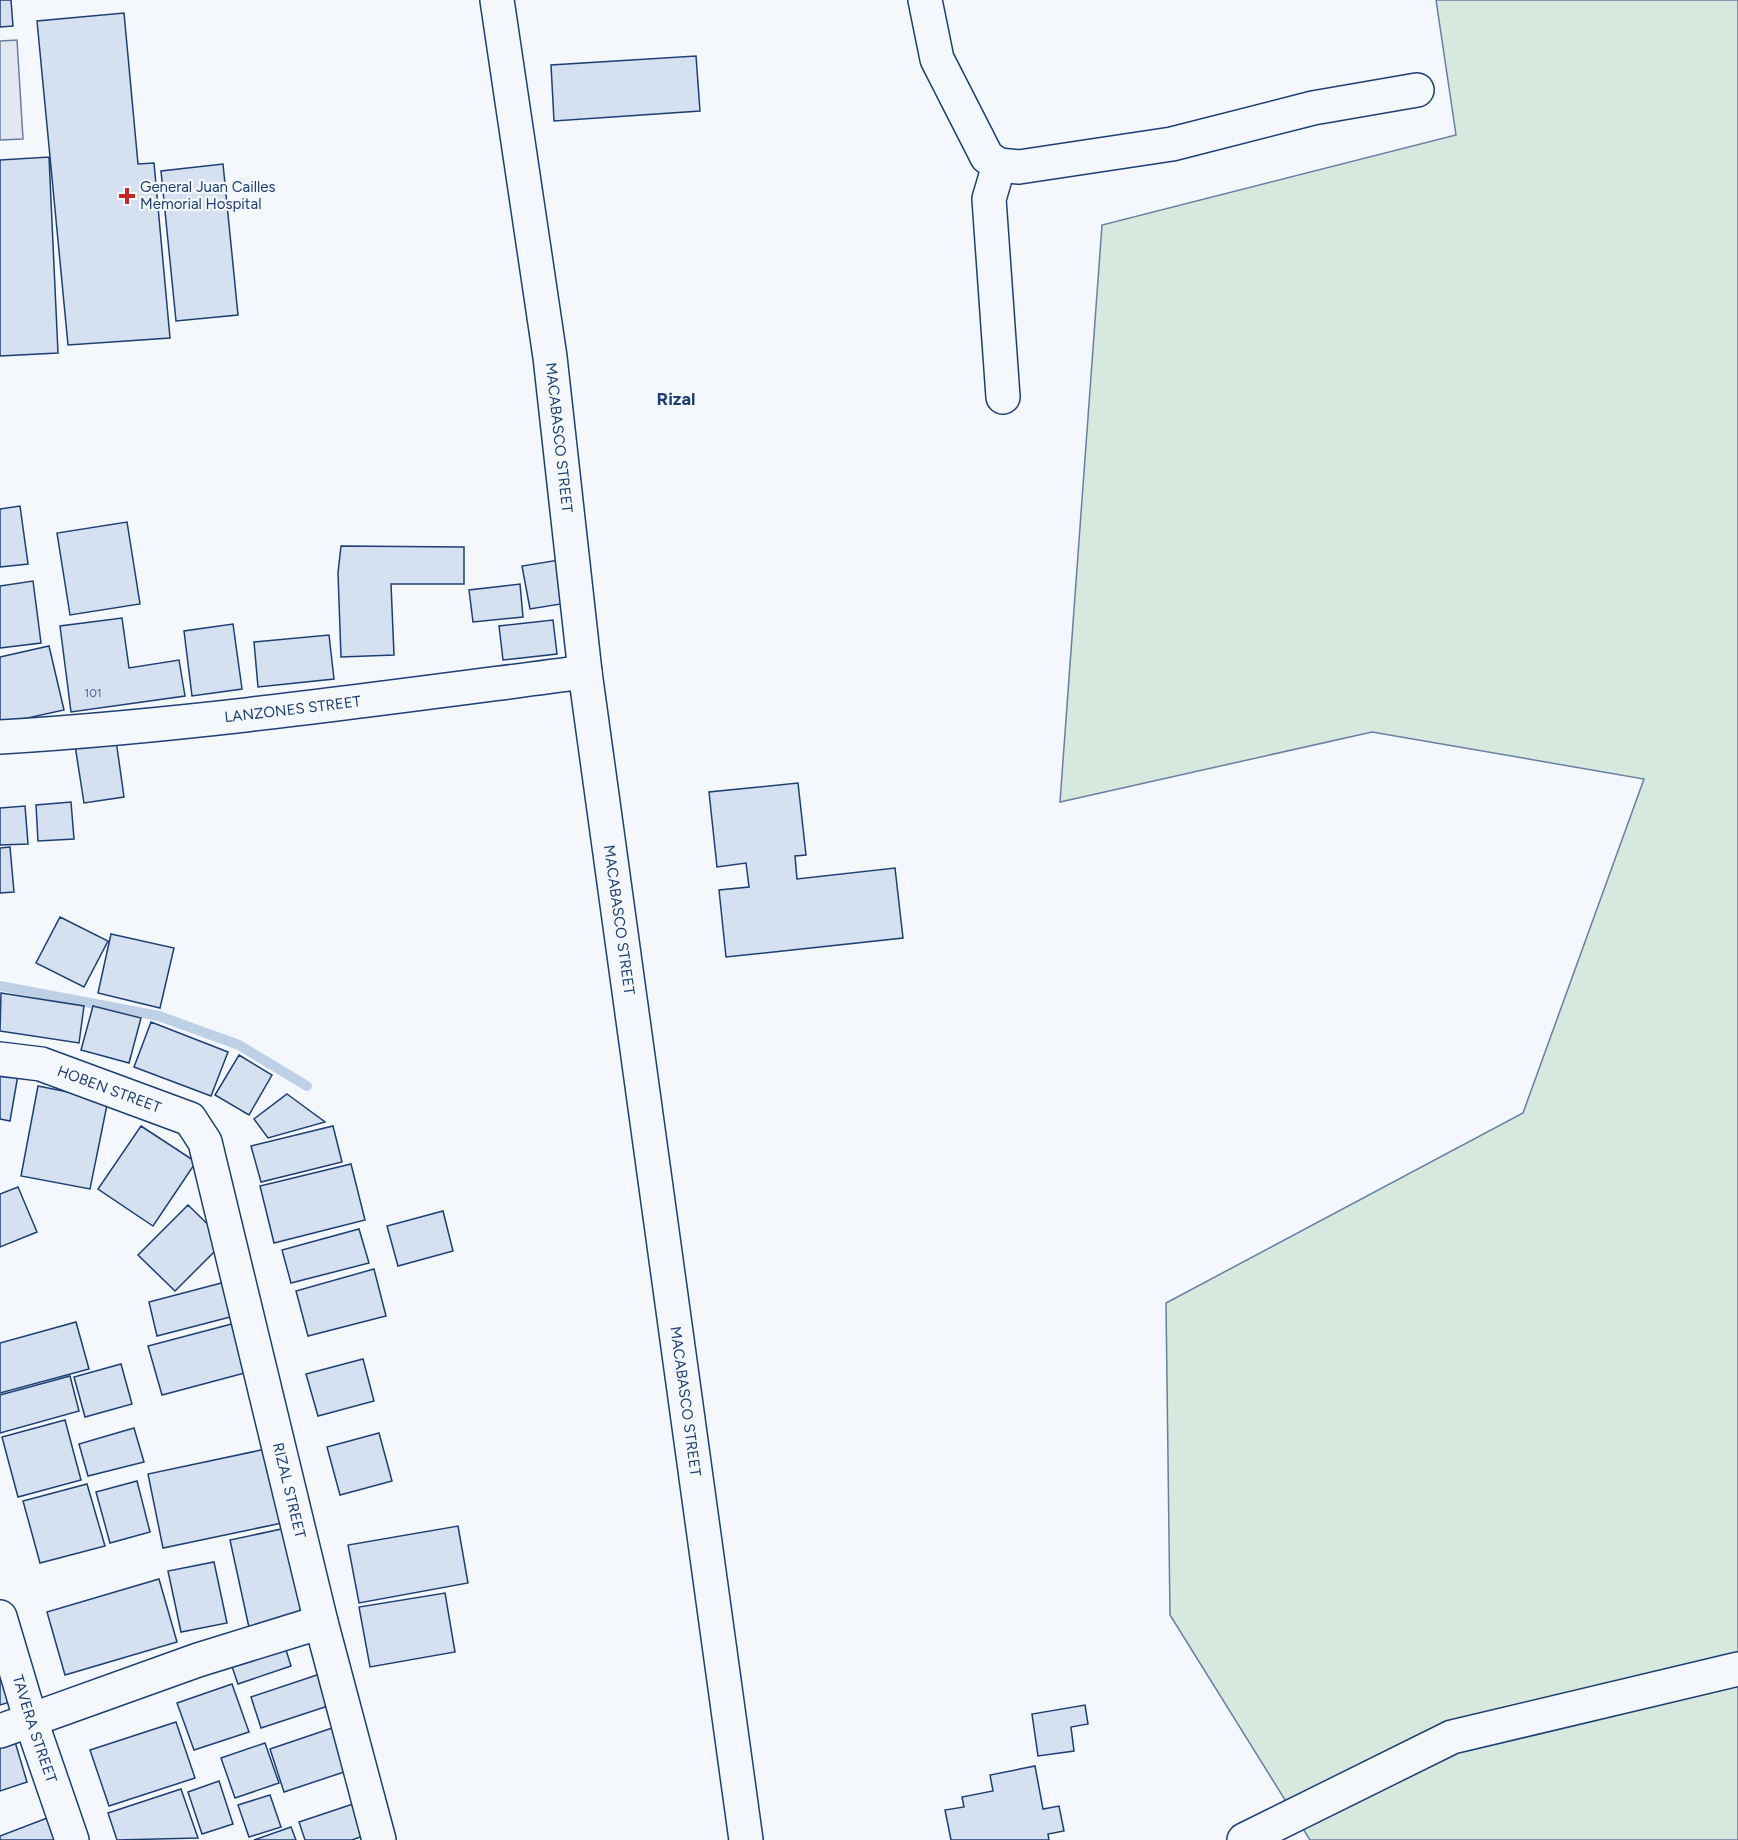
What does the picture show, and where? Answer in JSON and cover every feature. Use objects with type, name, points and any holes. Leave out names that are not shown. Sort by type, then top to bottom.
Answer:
[{"type":"street","name":"MACABASCO STREET","points":[[497,0],[549,357],[585,672],[746,1840]]},
{"type":"street","points":[[926,0],[938,59],[987,157],[999,165],[1019,167],[1172,144],[1314,108],[1417,90]]},
{"type":"street","points":[[999,165],[989,198],[1003,398]]},
{"type":"street","name":"LANZONES STREET","points":[[0,737],[107,730],[392,699],[585,672]]},
{"type":"street","name":"HOBEN STREET","points":[[0,1059],[41,1064],[190,1119],[205,1142]]},
{"type":"street","name":"RIZAL STREET","points":[[205,1142],[321,1622],[379,1840]]},
{"type":"street","name":"TAVERA STREET","points":[[0,1617],[31,1721],[72,1840]]},
{"type":"street","points":[[0,1731],[198,1660],[321,1622]]},
{"type":"street","points":[[1244,1840],[1452,1737],[1738,1669]]},
{"type":"shaded area","points":[[1436,0],[1738,0],[1738,1840],[1310,1840],[1170,1615],[1166,1303],[1523,1113],[1644,779],[1372,732],[1060,802],[1102,225],[1456,135]]},
{"type":"shaded area","points":[[17,40],[23,139],[0,140],[0,41]]},
{"type":"building","points":[[0,0],[11,0],[13,26],[0,27]]},
{"type":"building","points":[[124,13],[138,164],[154,163],[170,338],[68,345],[37,21]]},
{"type":"building","points":[[696,56],[700,111],[554,121],[551,65]]},
{"type":"building","points":[[49,157],[58,353],[0,356],[0,160]]},
{"type":"building","points":[[223,164],[238,315],[176,321],[161,171]]},
{"type":"building","points":[[20,506],[28,564],[0,567],[0,509]]},
{"type":"building","points":[[127,522],[140,604],[70,615],[57,533]]},
{"type":"building","points":[[341,546],[464,547],[464,584],[391,584],[394,655],[341,657],[338,573]]},
{"type":"building","points":[[565,559],[573,602],[530,609],[522,566]]},
{"type":"building","points":[[33,581],[41,643],[0,648],[0,586]]},
{"type":"building","points":[[520,584],[523,617],[473,622],[469,590]]},
{"type":"building","points":[[122,618],[129,668],[179,660],[185,696],[71,712],[60,626]]},
{"type":"building","points":[[553,620],[557,654],[503,660],[499,626]]},
{"type":"building","points":[[233,624],[242,689],[192,696],[184,631]]},
{"type":"building","points":[[329,635],[334,679],[258,687],[254,642]]},
{"type":"building","points":[[49,646],[64,710],[0,724],[0,657]]},
{"type":"building","points":[[115,733],[124,797],[84,803],[74,739]]},
{"type":"building","points":[[798,783],[806,855],[795,856],[797,879],[895,868],[903,938],[726,957],[719,890],[749,887],[746,863],[717,867],[709,792]]},
{"type":"building","points":[[71,802],[74,839],[38,841],[36,805]]},
{"type":"building","points":[[25,806],[28,844],[0,845],[0,808]]},
{"type":"building","points":[[10,847],[14,892],[0,893],[0,848]]},
{"type":"building","points":[[60,917],[108,941],[84,987],[36,963]]},
{"type":"building","points":[[111,934],[174,948],[160,1008],[98,993]]},
{"type":"building","points":[[1,993],[84,1006],[79,1043],[0,1031]]},
{"type":"building","points":[[93,1006],[141,1018],[129,1063],[81,1050]]},
{"type":"building","points":[[151,1022],[228,1052],[211,1096],[134,1067]]},
{"type":"building","points":[[239,1055],[272,1075],[249,1115],[215,1095]]},
{"type":"building","points":[[0,1066],[19,1069],[10,1121],[0,1119]]},
{"type":"building","points":[[38,1086],[108,1100],[90,1189],[21,1176]]},
{"type":"building","points":[[287,1094],[325,1122],[268,1138],[254,1119]]},
{"type":"building","points":[[141,1126],[196,1162],[153,1226],[98,1189]]},
{"type":"building","points":[[333,1126],[342,1162],[261,1182],[251,1146]]},
{"type":"building","points":[[351,1164],[365,1220],[274,1243],[260,1186]]},
{"type":"building","points":[[18,1187],[37,1232],[0,1247],[0,1194]]},
{"type":"building","points":[[188,1205],[225,1241],[175,1291],[138,1255]]},
{"type":"building","points":[[443,1211],[453,1251],[398,1266],[387,1226]]},
{"type":"building","points":[[359,1229],[369,1263],[291,1283],[282,1250]]},
{"type":"building","points":[[374,1269],[386,1316],[308,1336],[296,1291]]},
{"type":"building","points":[[229,1281],[238,1315],[157,1336],[149,1302]]},
{"type":"building","points":[[243,1321],[256,1370],[162,1395],[148,1346]]},
{"type":"building","points":[[76,1322],[89,1369],[0,1393],[0,1343]]},
{"type":"building","points":[[363,1359],[374,1401],[318,1416],[306,1374]]},
{"type":"building","points":[[121,1364],[132,1404],[85,1417],[74,1377]]},
{"type":"building","points":[[70,1376],[79,1411],[0,1433],[0,1395]]},
{"type":"building","points":[[65,1420],[81,1480],[18,1497],[2,1437]]},
{"type":"building","points":[[134,1428],[144,1462],[88,1476],[79,1444]]},
{"type":"building","points":[[379,1433],[392,1481],[340,1495],[327,1447]]},
{"type":"building","points":[[266,1449],[282,1523],[163,1548],[148,1474]]},
{"type":"building","points":[[137,1481],[150,1532],[110,1543],[96,1492]]},
{"type":"building","points":[[87,1484],[105,1546],[40,1563],[23,1501]]},
{"type":"building","points":[[458,1526],[468,1583],[359,1603],[348,1545]]},
{"type":"building","points":[[291,1527],[310,1619],[250,1632],[230,1540]]},
{"type":"building","points":[[214,1562],[227,1623],[181,1632],[168,1571]]},
{"type":"building","points":[[159,1579],[177,1642],[65,1675],[47,1612]]},
{"type":"building","points":[[445,1593],[455,1652],[370,1667],[359,1607]]},
{"type":"building","points":[[282,1637],[291,1666],[238,1684],[228,1655]]},
{"type":"building","points":[[0,1640],[20,1699],[0,1705]]},
{"type":"building","points":[[320,1674],[331,1705],[261,1728],[251,1697]]},
{"type":"building","points":[[232,1684],[249,1732],[194,1750],[177,1703]]},
{"type":"building","points":[[1085,1705],[1088,1724],[1071,1727],[1074,1751],[1038,1756],[1032,1714]]},
{"type":"building","points":[[176,1722],[195,1778],[109,1806],[90,1750]]},
{"type":"building","points":[[10,1725],[27,1782],[0,1791],[0,1728]]},
{"type":"building","points":[[341,1725],[356,1768],[284,1792],[270,1749]]},
{"type":"building","points":[[265,1743],[279,1783],[235,1798],[221,1758]]},
{"type":"building","points":[[1035,1766],[1043,1809],[1059,1806],[1064,1831],[1048,1834],[1049,1840],[951,1840],[945,1810],[964,1807],[962,1797],[993,1791],[990,1775]]},
{"type":"building","points":[[219,1781],[233,1824],[202,1834],[188,1792]]},
{"type":"building","points":[[181,1789],[198,1838],[117,1840],[108,1813]]},
{"type":"building","points":[[270,1795],[281,1827],[249,1837],[238,1805]]},
{"type":"building","points":[[356,1803],[366,1835],[352,1840],[305,1840],[299,1822]]},
{"type":"building","points":[[55,1815],[65,1840],[0,1840],[0,1836]]},
{"type":"building","points":[[291,1827],[296,1840],[254,1840]]},
{"type":"waterway","points":[[0,986],[159,1016],[239,1045],[307,1086]]},
{"type":"place","name":"General Juan Cailles Memorial Hospital","points":[[127,196]]},
{"type":"district","name":"Rizal","points":[[676,399]]}]
